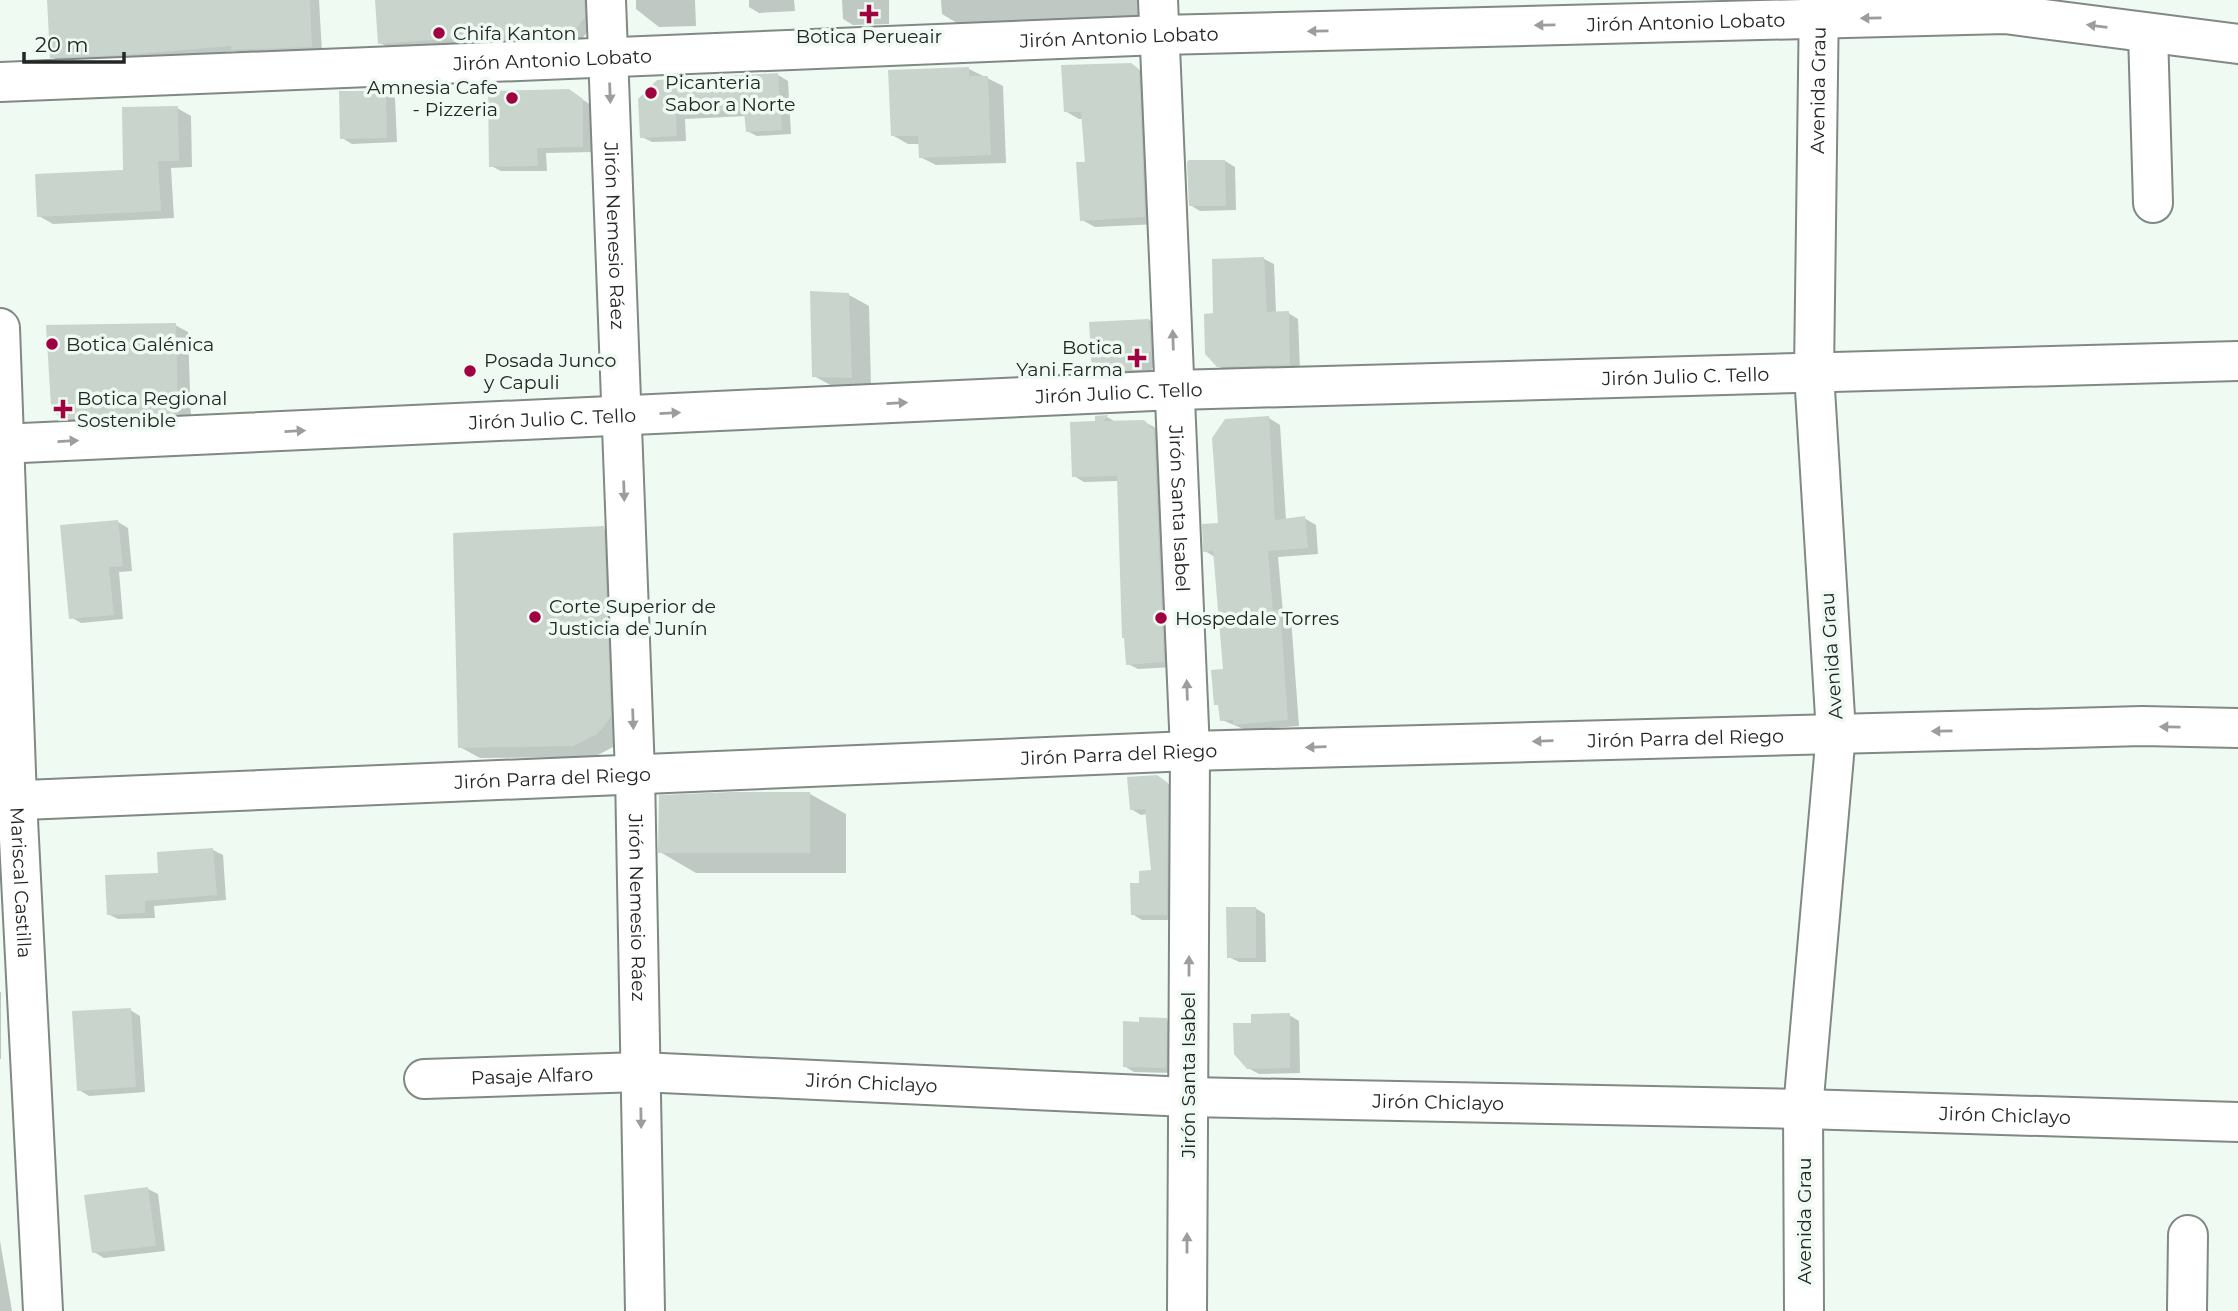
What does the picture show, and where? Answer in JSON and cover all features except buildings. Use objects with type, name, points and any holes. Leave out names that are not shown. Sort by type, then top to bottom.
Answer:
[{"type":"main road","name":"Jirón Nemesio Ráez","points":[[606,0],[635,773],[645,1311]]},
{"type":"main road","name":"Jirón Antonio Lobato","points":[[0,82],[608,55],[1159,17],[1819,10],[2005,15],[2238,44]]},
{"type":"main road","name":"Avenida Grau","points":[[1804,1311],[1803,1109],[1836,733],[1814,373],[1819,10]]},
{"type":"main road","name":"Jirón Santa Isabel","points":[[1159,17],[1190,751],[1187,1311]]},
{"type":"main road","points":[[2148,33],[2153,203]]},
{"type":"main road","name":"Mariscal Castilla","points":[[0,328],[9,800],[43,1311]]},
{"type":"main road","name":"Jirón Julio C. Tello","points":[[2,444],[1175,390],[2238,361]]},
{"type":"main road","name":"Jirón Parra del Riego","points":[[9,800],[1190,751],[2143,726],[2238,728]]},
{"type":"main road","name":"Jirón Chiclayo","points":[[640,1072],[1188,1097],[1803,1109],[2238,1122]]},
{"type":"main road","name":"Pasaje Alfaro","points":[[424,1079],[640,1072]]},
{"type":"main road","points":[[2187,1311],[2188,1236]]},
{"type":"place","name":"Botica Perueair","points":[[869,14]]},
{"type":"place","name":"Chifa Kanton","points":[[439,33]]},
{"type":"place","name":"Picanteria Sabor a Norte","points":[[651,93]]},
{"type":"place","name":"Amnesia Cafe - Pizzeria","points":[[512,98]]},
{"type":"place","name":"Botica Galénica","points":[[52,344]]},
{"type":"place","name":"Botica Yani Farma","points":[[1137,358]]},
{"type":"place","name":"Posada Junco y Capuli","points":[[470,371]]},
{"type":"place","name":"Botica Regional Sostenible","points":[[63,409]]},
{"type":"place","name":"Corte Superior de Justicia de Junín","points":[[535,617]]},
{"type":"place","name":"Hospedale Torres","points":[[1161,618]]}]
